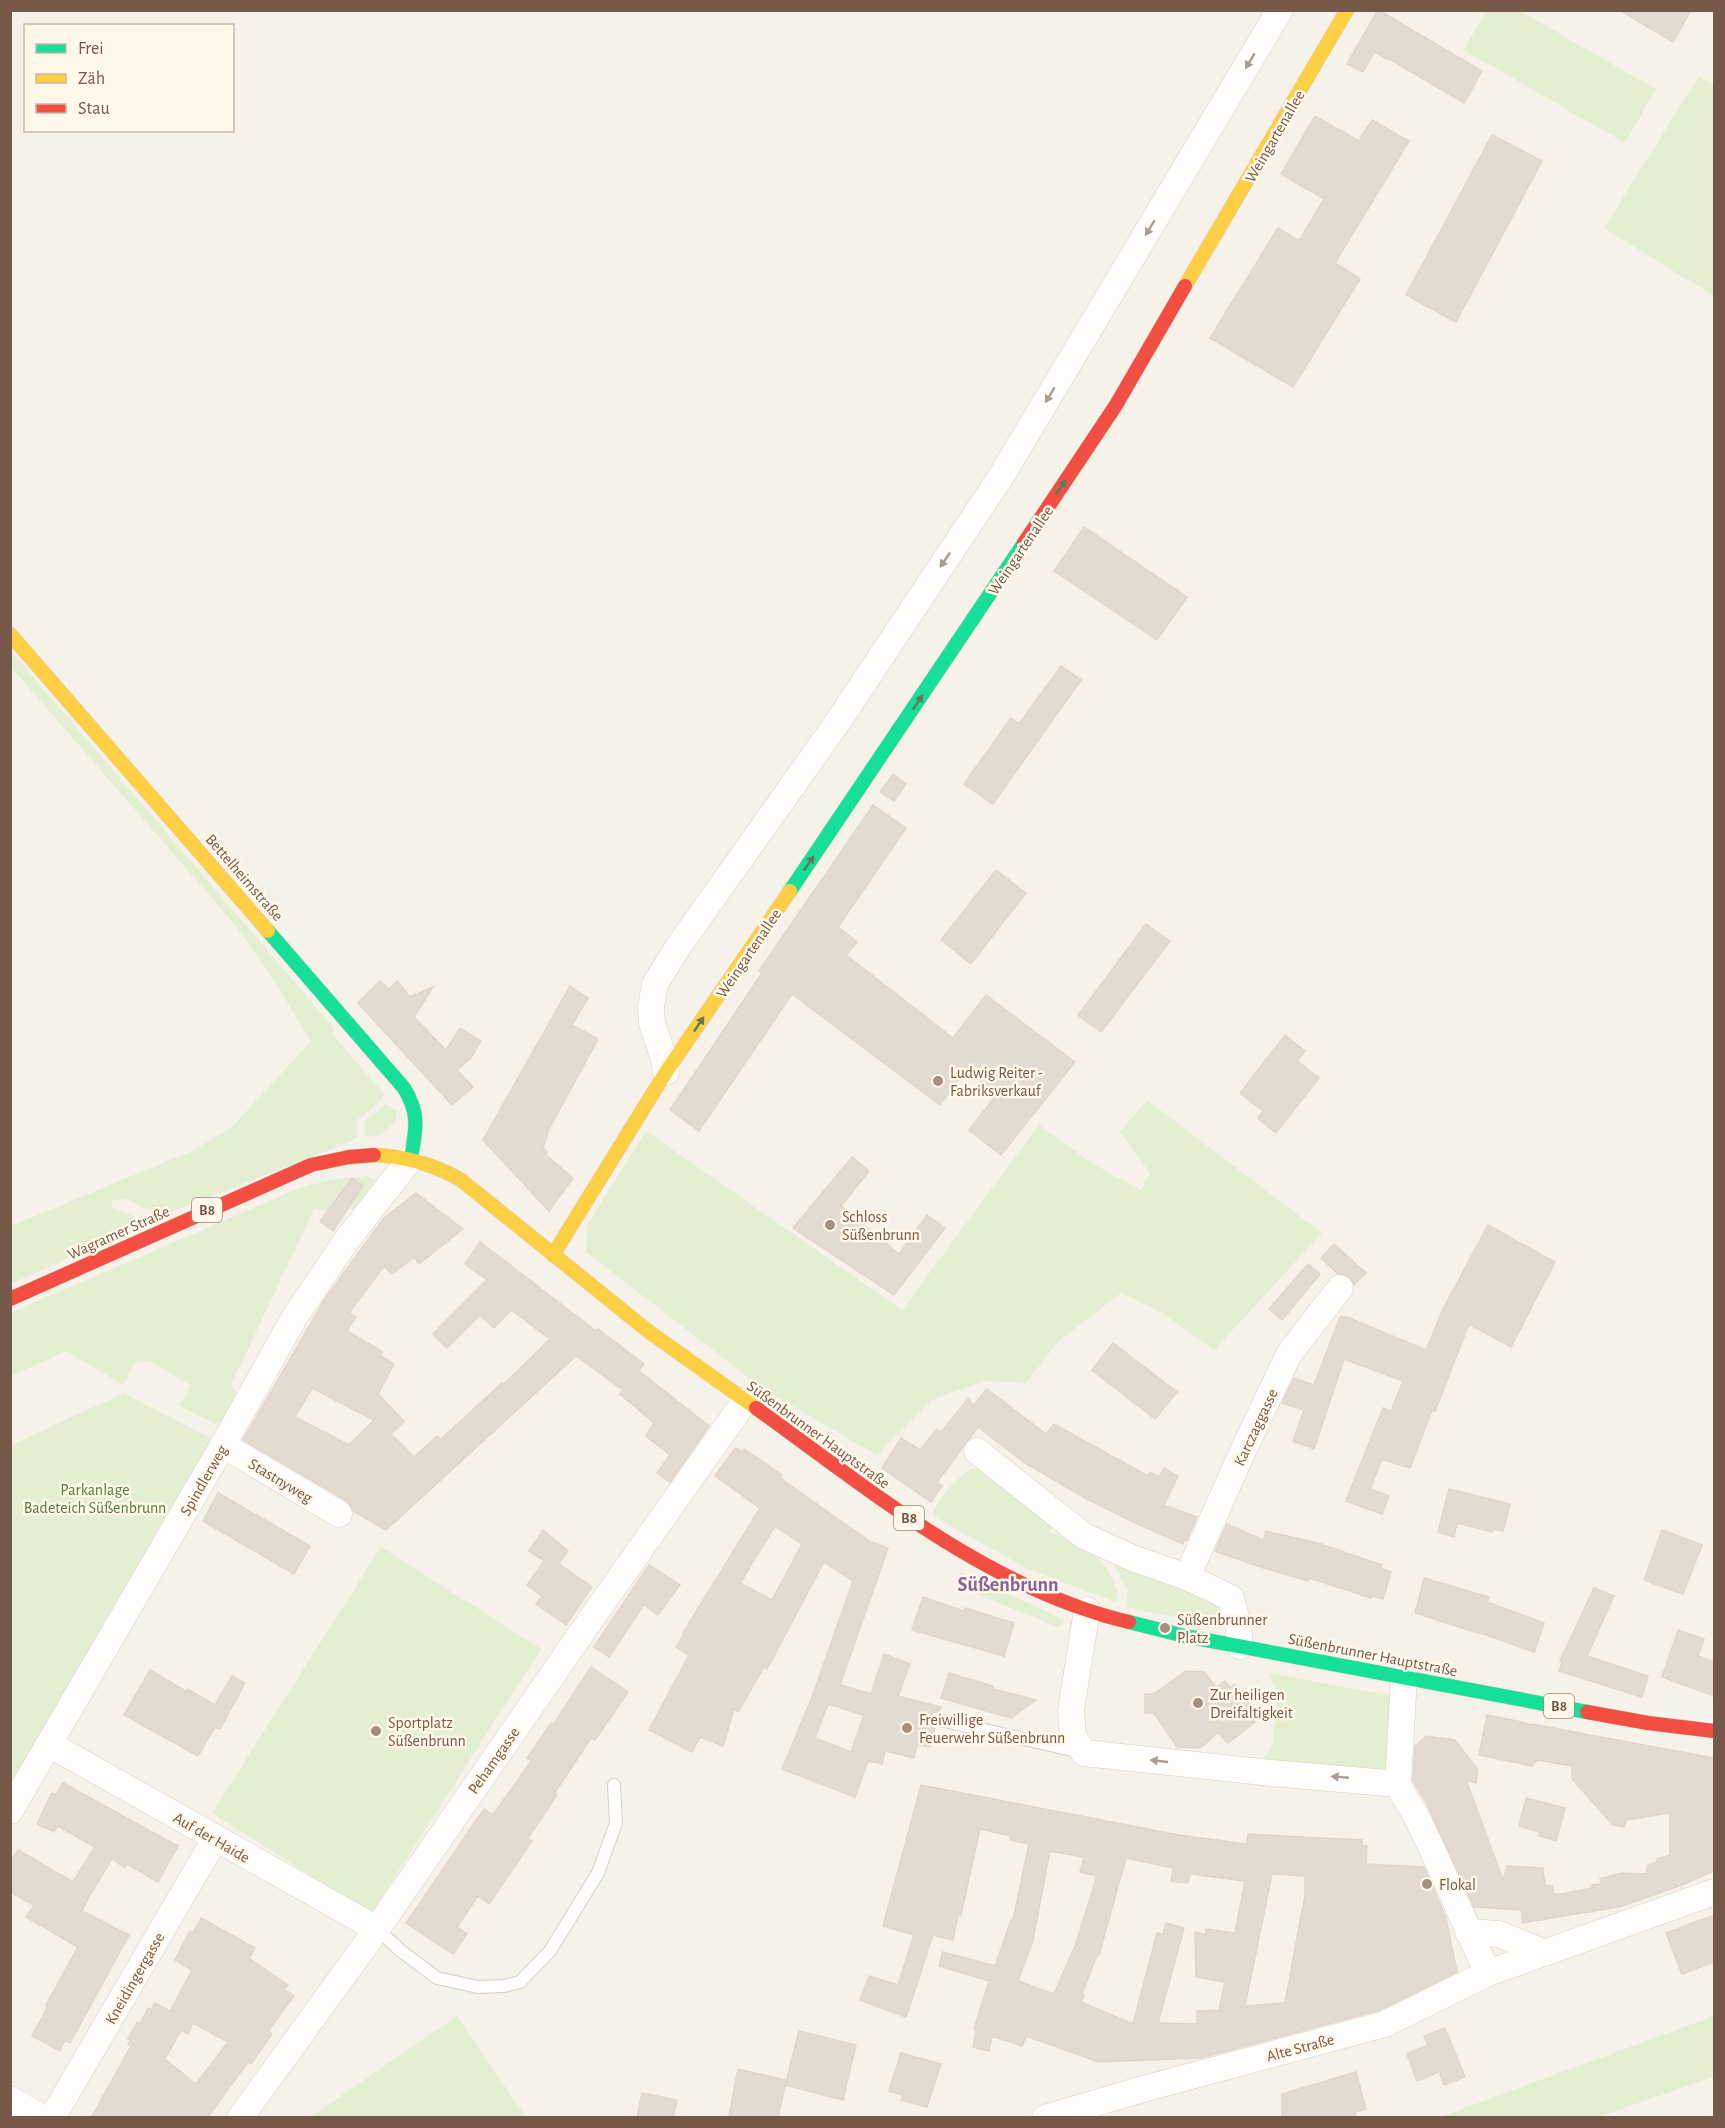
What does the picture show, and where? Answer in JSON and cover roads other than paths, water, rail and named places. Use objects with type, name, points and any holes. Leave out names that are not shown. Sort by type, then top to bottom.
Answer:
[{"type":"street","points":[[666,1072],[652,1023],[651,1007],[655,984],[678,947],[837,723],[1000,478],[1280,10]]},
{"type":"street","name":"Weingartenallee","points":[[552,1255],[666,1072],[889,746],[1116,405],[1347,10]]},
{"type":"street","name":"Bettelheimstraße","points":[[10,634],[395,1076],[415,1107],[417,1120],[411,1158]]},
{"type":"street","name":"Wagramer Straße","points":[[10,1299],[250,1190],[311,1165],[339,1158],[369,1155],[411,1158]]},
{"type":"street","name":"Süßenbrunner Hauptstraße","points":[[411,1158],[456,1176],[648,1331],[880,1498],[945,1540],[1053,1598],[1153,1629],[1648,1723],[1714,1731]]},
{"type":"street","name":"Spindlerweg","points":[[10,1811],[223,1445],[294,1318],[346,1241],[411,1158]]},
{"type":"street","name":"Karczaggasse","points":[[1187,1577],[1289,1354],[1340,1288]]},
{"type":"street","name":"Pehamgasse","points":[[240,2118],[377,1929],[595,1613],[745,1401]]},
{"type":"street","name":"Stastnyweg","points":[[223,1445],[339,1514]]},
{"type":"street","points":[[977,1451],[1084,1536],[1135,1559],[1187,1577],[1231,1598],[1240,1646]]},
{"type":"street","points":[[1087,1610],[1071,1710],[1073,1736],[1084,1753],[1398,1784]]},
{"type":"street","points":[[1404,1677],[1398,1784],[1402,1795],[1417,1818],[1488,1973]]},
{"type":"street","name":"Auf der Haide","points":[[49,1744],[377,1929]]},
{"type":"street","name":"Kneidingergasse","points":[[52,2118],[215,1839]]},
{"type":"street","name":"Alte Straße","points":[[1045,2118],[1143,2089],[1385,2024],[1488,1973],[1714,1892]]},
{"type":"street","points":[[1468,1932],[1499,1934],[1545,1953]]},
{"type":"street","points":[[10,2099],[42,2118]]},
{"type":"lane","points":[[936,1719],[1084,1753]]},
{"type":"lane","points":[[377,1929],[401,1952],[436,1978],[478,1987],[504,1986],[520,1982],[550,1951],[598,1873],[616,1823],[614,1785]]},
{"type":"place","name":"Ludwig Reiter - Fabriksverkauf","points":[[938,1081]]},
{"type":"place","name":"Schloss Süßenbrunn","points":[[830,1225]]},
{"type":"place","name":"Süßenbrunner Platz","points":[[1165,1628]]},
{"type":"place","name":"Zur heiligen Dreifaltigkeit","points":[[1198,1703]]},
{"type":"place","name":"Freiwillige Feuerwehr Süßenbrunn","points":[[907,1728]]},
{"type":"place","name":"Sportplatz Süßenbrunn","points":[[376,1731]]},
{"type":"place","name":"Flokal","points":[[1427,1884]]},
{"type":"district","name":"Süßenbrunn","points":[[1008,1584]]},
{"type":"park label","name":"Parkanlage Badeteich Süßenbrunn","points":[[95,1498]]}]
